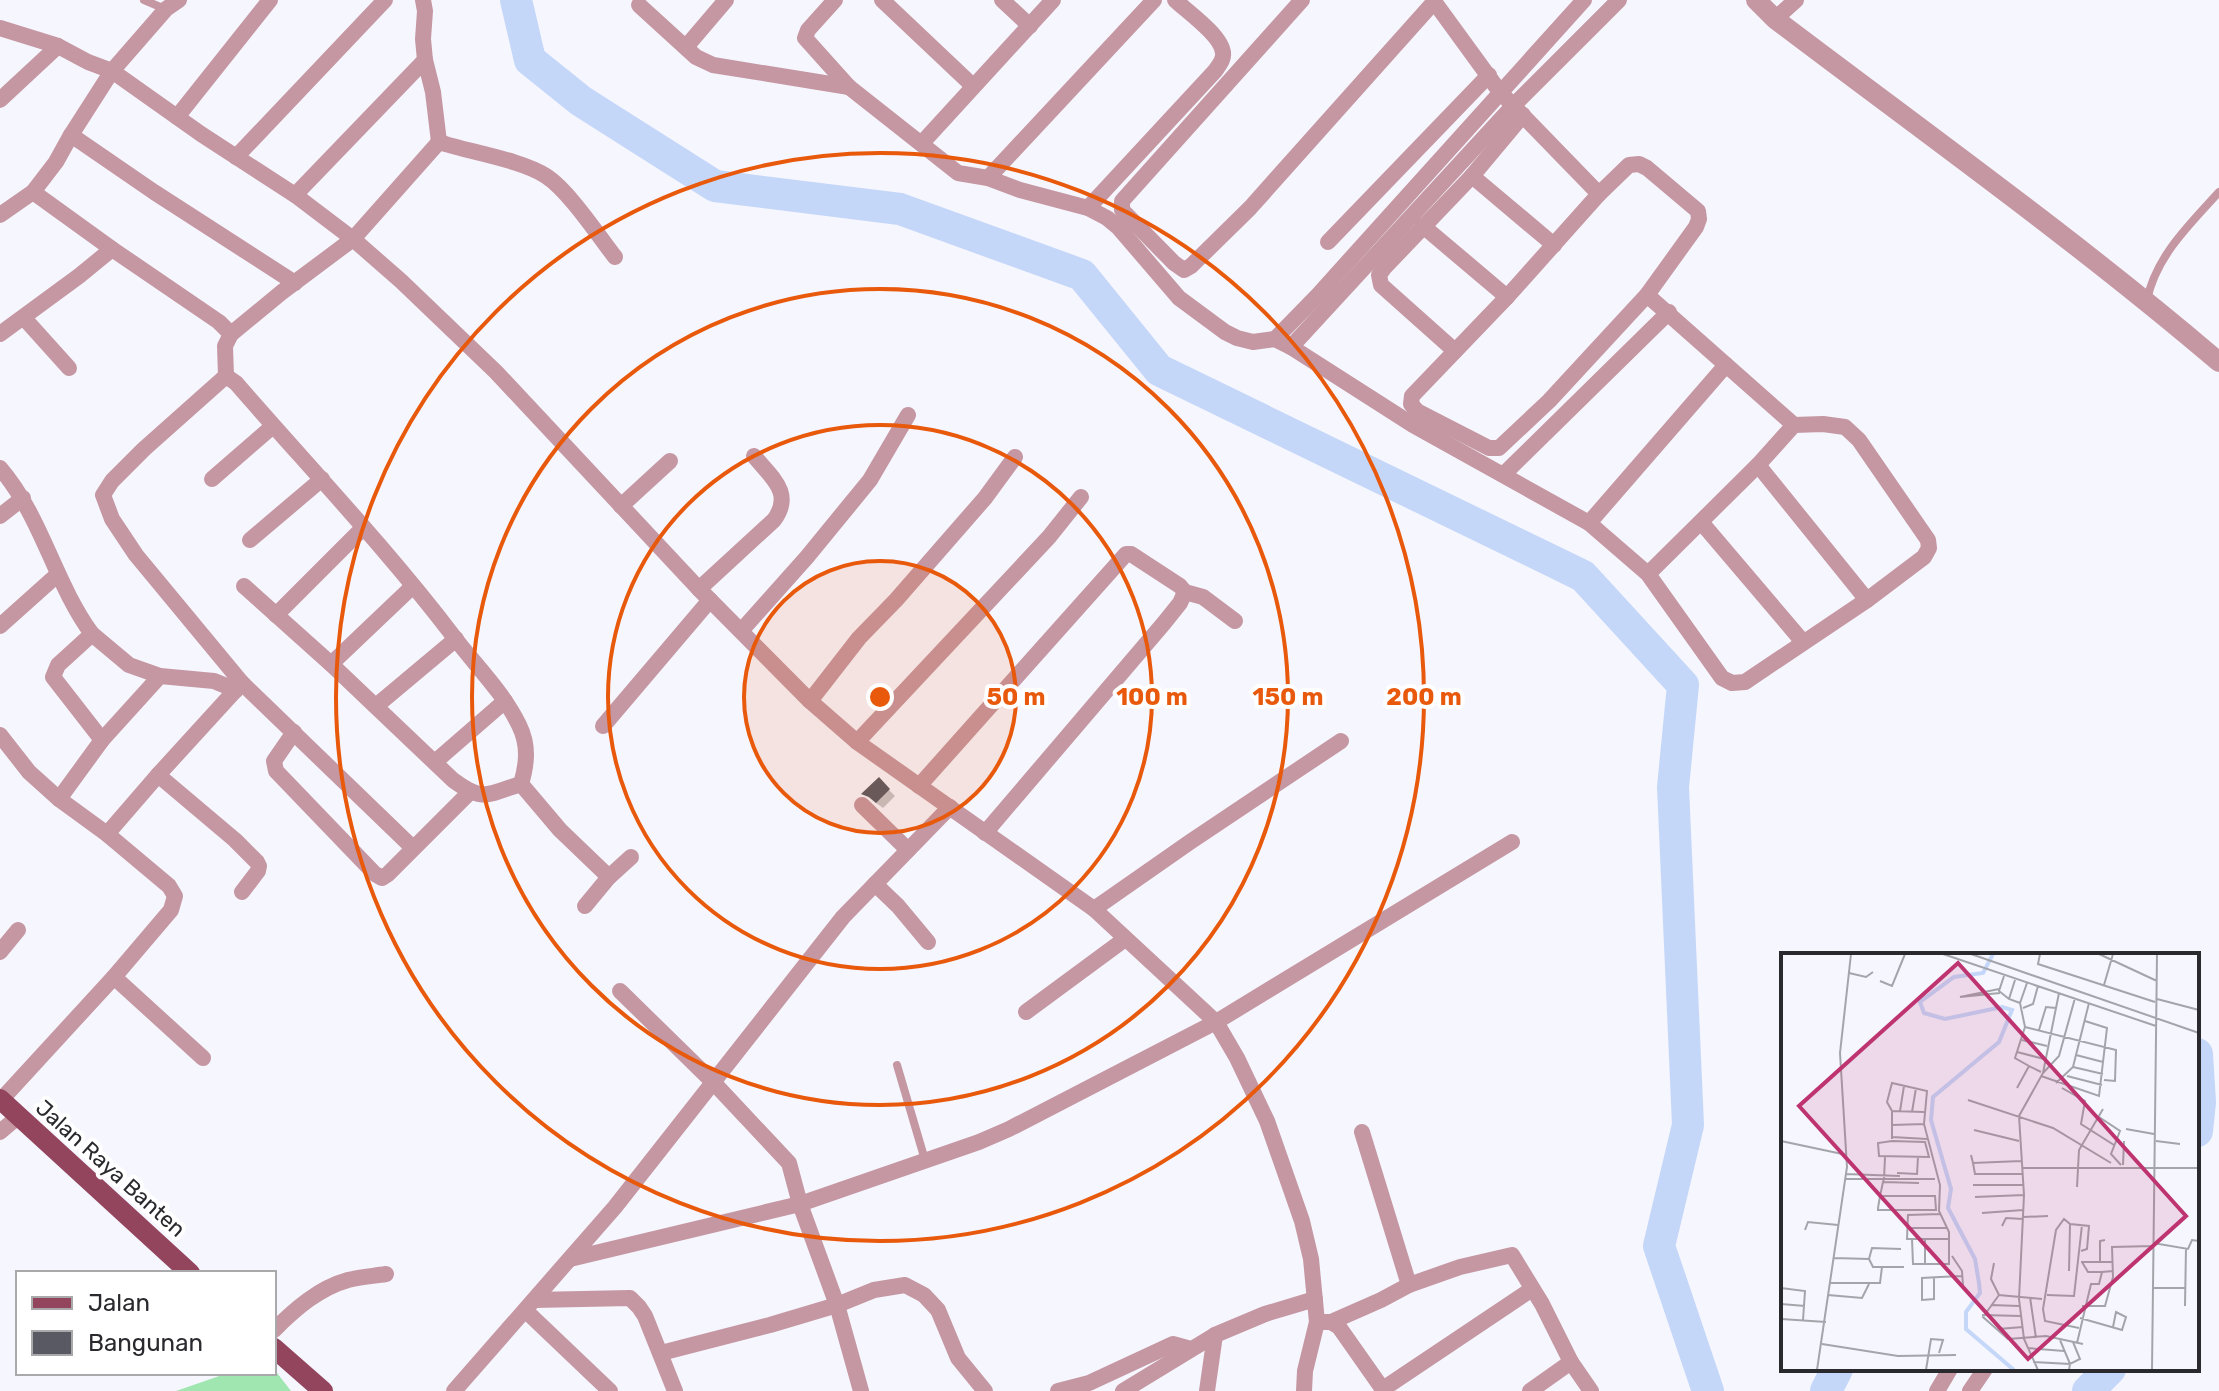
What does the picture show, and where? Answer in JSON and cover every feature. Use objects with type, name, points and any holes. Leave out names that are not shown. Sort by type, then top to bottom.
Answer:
[{"type":"main road","name":"Jalan Raya Banten","points":[[0,1099],[188,1271]]},
{"type":"main road","points":[[276,1350],[323,1391]]},
{"type":"street","points":[[177,117],[270,0]]},
{"type":"street","points":[[236,157],[385,0]]},
{"type":"street","points":[[226,376],[225,346],[231,334],[353,239],[439,142],[433,92],[425,60],[423,0]]},
{"type":"street","points":[[686,47],[726,0]]},
{"type":"street","points":[[835,0],[808,30],[805,38],[849,87],[958,173],[988,178],[1088,208],[1107,218],[1179,298],[1225,332],[1253,342],[1275,339],[1291,347],[1413,425],[1589,523],[1648,574],[1722,678],[1732,683],[1745,682],[1867,600],[1924,557],[1929,548],[1928,540],[1859,440],[1845,427],[1794,425],[1647,295]]},
{"type":"street","points":[[882,0],[973,86]]},
{"type":"street","points":[[1002,0],[1030,26]]},
{"type":"street","points":[[922,143],[1053,0]]},
{"type":"street","points":[[988,178],[1154,0]]},
{"type":"street","points":[[1088,208],[1222,61],[1223,51],[1215,37],[1175,0]]},
{"type":"street","points":[[1302,0],[1122,201],[1122,210],[1184,270],[1250,208],[1434,1],[1500,92],[1599,194]]},
{"type":"street","points":[[1275,339],[1584,0]]},
{"type":"street","points":[[1455,351],[1381,285],[1379,275],[1472,176],[1542,77],[1619,0]]},
{"type":"street","points":[[1756,0],[1775,19],[1956,153],[2147,301],[2219,362]]},
{"type":"street","points":[[1775,19],[1796,0]]},
{"type":"street","points":[[0,215],[33,192],[56,162],[112,71],[172,4]]},
{"type":"street","points":[[639,5],[696,57],[713,65],[849,87]]},
{"type":"street","points":[[0,28],[58,46],[112,71],[295,195],[353,239],[496,372],[705,595],[810,701],[857,742],[1094,909],[1216,1022],[1267,1121],[1302,1221],[1311,1259],[1315,1299],[1324,1322],[1305,1371],[1304,1391]]},
{"type":"street","points":[[0,100],[58,46]]},
{"type":"street","points":[[295,195],[425,60]]},
{"type":"street","points":[[1526,63],[1542,77]]},
{"type":"street","points":[[1328,242],[1489,75]]},
{"type":"street","points":[[1291,347],[1518,111]]},
{"type":"street","points":[[71,135],[295,283]]},
{"type":"street","points":[[439,142],[528,167],[547,176],[615,257]]},
{"type":"street","points":[[1639,164],[1698,211],[1699,219],[1647,295],[1549,401],[1499,448],[1489,448],[1423,415],[1411,404],[1412,396],[1507,297],[1599,194],[1629,165],[1639,164]]},
{"type":"street","points":[[1472,176],[1554,245]]},
{"type":"street","points":[[33,192],[219,322],[231,334]]},
{"type":"street","points":[[1423,226],[1507,297]]},
{"type":"street","points":[[0,334],[112,249]]},
{"type":"street","points":[[1504,474],[1669,312]]},
{"type":"street","points":[[24,318],[69,368]]},
{"type":"street","points":[[1589,523],[1726,365]]},
{"type":"street","points":[[226,376],[236,383],[322,479],[505,701],[524,736],[527,756],[521,784]]},
{"type":"street","points":[[226,376],[112,481],[103,495],[112,519],[136,555],[239,687],[294,732],[413,848]]},
{"type":"street","points":[[741,631],[870,480],[908,415]]},
{"type":"street","points":[[1648,574],[1794,425]]},
{"type":"street","points":[[212,479],[273,426]]},
{"type":"street","points":[[603,726],[705,595],[781,510],[784,500],[779,486],[754,456]]},
{"type":"street","points":[[810,701],[859,638],[985,498],[1015,457]]},
{"type":"street","points":[[621,506],[670,461]]},
{"type":"street","points":[[1758,465],[1867,600]]},
{"type":"street","points":[[0,468],[23,498],[52,556],[57,575],[92,634],[129,665],[160,676],[214,681],[239,687]]},
{"type":"street","points":[[250,540],[322,479]]},
{"type":"street","points":[[857,742],[1049,537],[1081,497]]},
{"type":"street","points":[[0,516],[23,498]]},
{"type":"street","points":[[1701,522],[1803,642]]},
{"type":"street","points":[[276,615],[363,528]]},
{"type":"street","points":[[919,786],[1126,554],[1131,554],[1185,592],[1203,597],[1235,621]]},
{"type":"street","points":[[0,626],[57,575]]},
{"type":"street","points":[[244,586],[453,780],[478,795],[521,784]]},
{"type":"street","points":[[331,664],[413,586]]},
{"type":"street","points":[[985,833],[1164,623],[1185,592]]},
{"type":"street","points":[[92,634],[58,665],[53,677],[102,740]]},
{"type":"street","points":[[376,706],[456,639]]},
{"type":"street","points":[[59,799],[102,740],[160,676]]},
{"type":"street","points":[[107,834],[239,687]]},
{"type":"street","points":[[436,761],[505,701]]},
{"type":"street","points":[[294,732],[274,761],[276,771],[382,878],[470,792]]},
{"type":"street","points":[[0,735],[29,772],[169,886],[175,896],[171,910],[114,977],[0,1099]]},
{"type":"street","points":[[1094,909],[1341,741]]},
{"type":"street","points":[[158,775],[257,862],[258,871],[242,892]]},
{"type":"street","points":[[521,784],[560,830],[609,877]]},
{"type":"street","points":[[862,805],[908,850]]},
{"type":"street","points":[[454,1391],[570,1259],[714,1083],[843,917],[950,807]]},
{"type":"street","points":[[570,1259],[800,1204],[1009,1129],[1216,1022],[1512,842]]},
{"type":"street","points":[[585,906],[631,857]]},
{"type":"street","points":[[875,884],[928,942]]},
{"type":"street","points":[[0,952],[18,930]]},
{"type":"street","points":[[1026,1012],[1125,939]]},
{"type":"street","points":[[114,977],[203,1058]]},
{"type":"street","points":[[620,991],[714,1083],[789,1163],[800,1204],[837,1305],[861,1391]]},
{"type":"street","points":[[0,1132],[19,1116]]},
{"type":"street","points":[[1362,1132],[1409,1285]]},
{"type":"street","points":[[1324,1322],[1381,1300],[1409,1285],[1460,1267],[1512,1255],[1571,1362],[1591,1391]]},
{"type":"street","points":[[276,1328],[304,1302],[346,1280],[386,1274]]},
{"type":"street","points":[[661,1353],[770,1325],[837,1305],[874,1290],[905,1285],[924,1295],[938,1310],[958,1358],[985,1391]]},
{"type":"street","points":[[1324,1322],[1341,1329],[1383,1390],[1532,1289]]},
{"type":"street","points":[[530,1305],[630,1298],[645,1316],[675,1391]]},
{"type":"street","points":[[1123,1391],[1215,1335],[1265,1314],[1315,1299]]},
{"type":"street","points":[[530,1305],[610,1391]]},
{"type":"street","points":[[1207,1391],[1215,1335]]},
{"type":"street","points":[[1058,1391],[1089,1383],[1173,1344],[1191,1349]]},
{"type":"street","points":[[1530,1391],[1571,1362]]},
{"type":"street","points":[[1937,1391],[1949,1371]]},
{"type":"street","points":[[1970,1391],[1984,1371]]},
{"type":"lane","points":[[144,0],[172,4]]},
{"type":"lane","points":[[2147,301],[2162,261],[2179,236],[2219,192]]},
{"type":"lane","points":[[897,1065],[925,1161]]},
{"type":"green space","points":[[276,1372],[291,1391],[176,1391],[222,1375],[276,1375]]},
{"type":"building","points":[[879,777],[890,789],[876,803],[861,794]]},
{"type":"waterway","points":[[516,0],[530,60],[581,101],[715,186],[900,209],[1082,275],[1159,370],[1583,576],[1683,685],[1673,787],[1688,1125],[1659,1246],[1708,1391]]},
{"type":"waterway","points":[[2199,1086],[2199,1112]]},
{"type":"waterway","points":[[1826,1391],[1836,1371]]},
{"type":"waterway","points":[[2088,1391],[2108,1371]]}]
